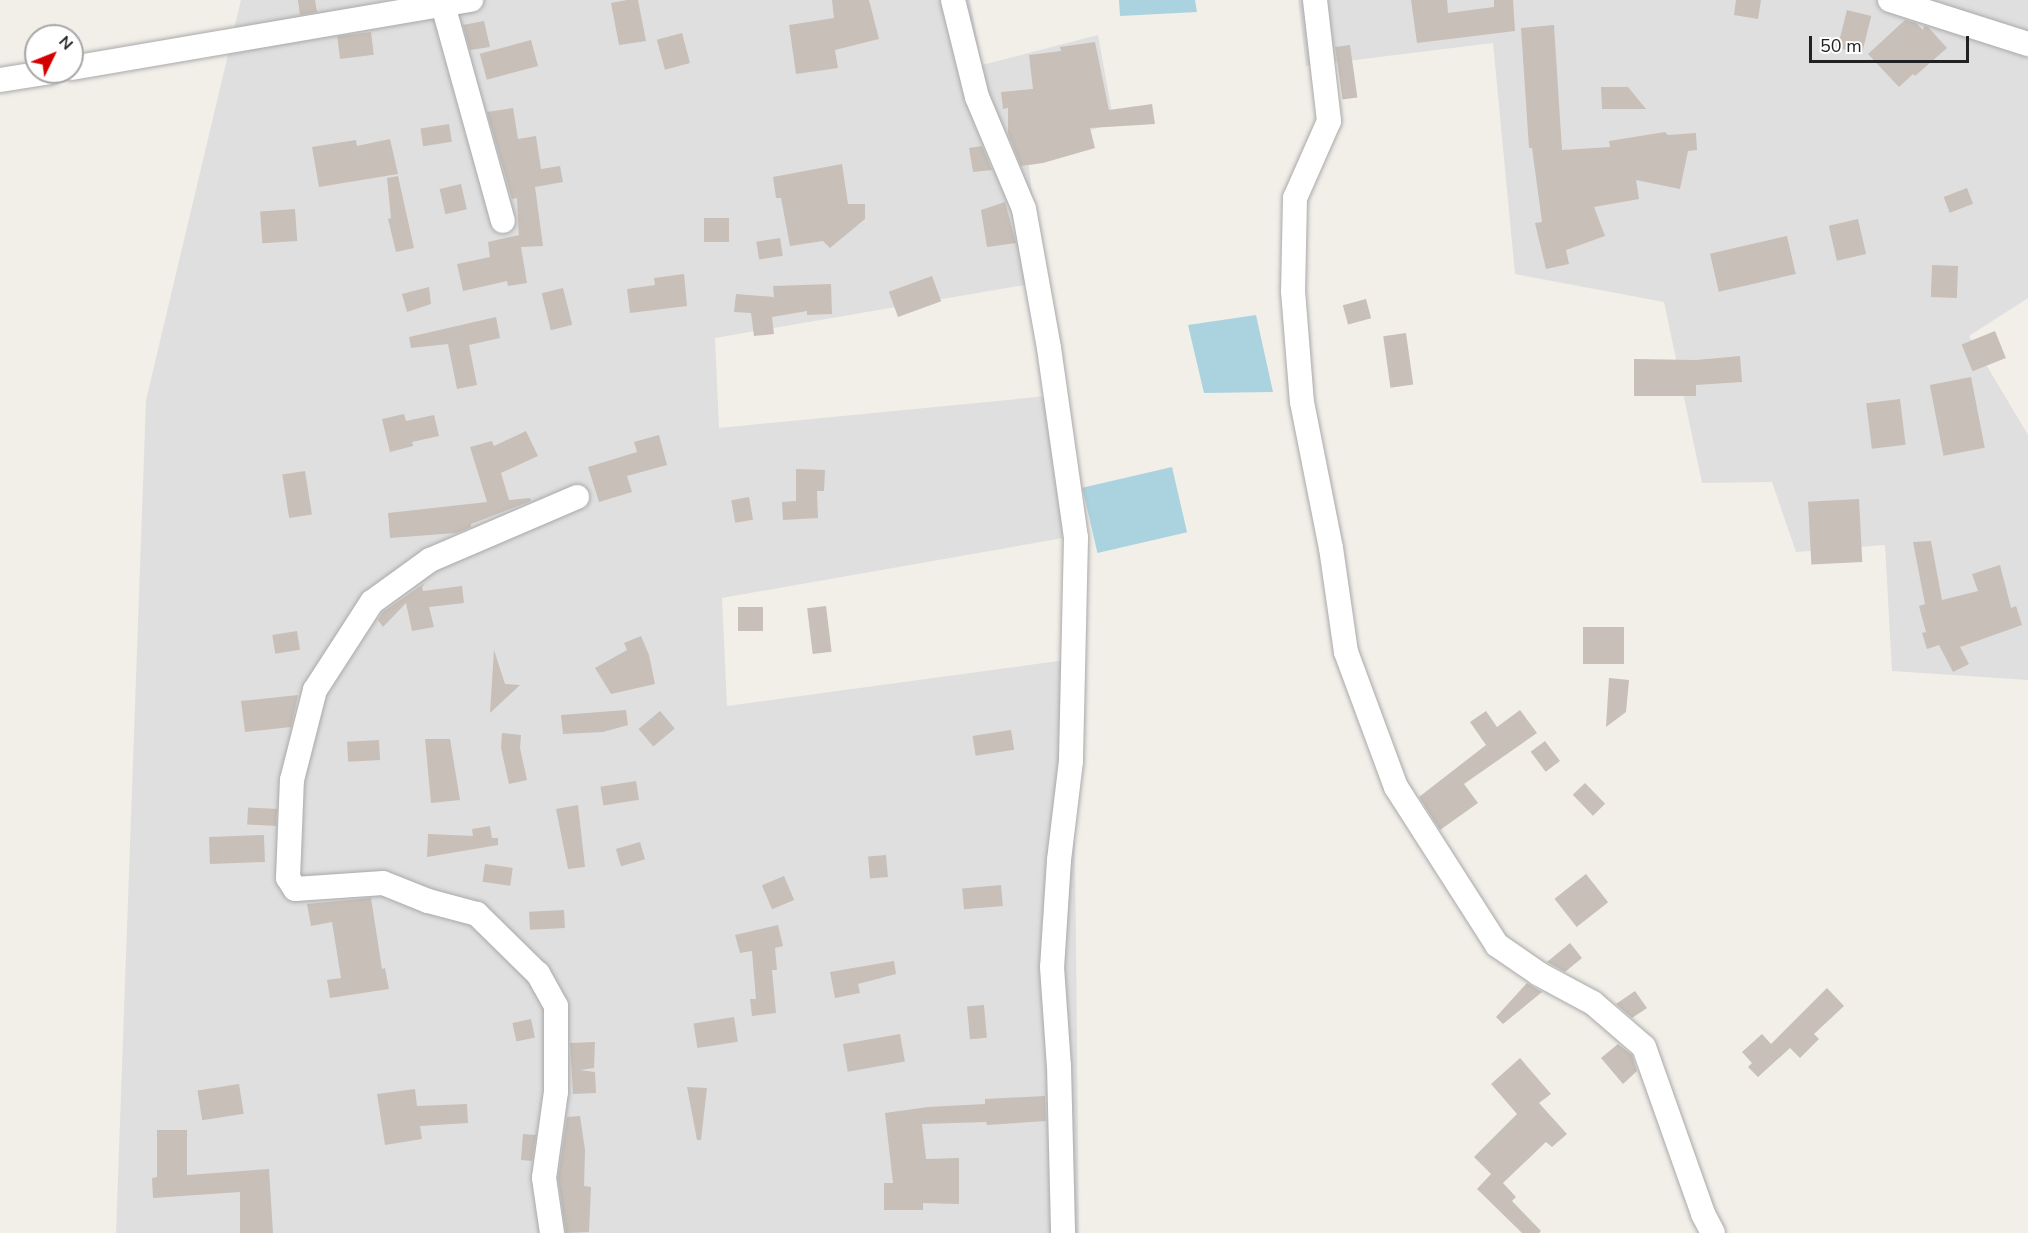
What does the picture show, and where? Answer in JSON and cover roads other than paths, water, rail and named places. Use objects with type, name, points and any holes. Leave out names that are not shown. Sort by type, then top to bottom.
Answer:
[{"type":"street","points":[[84,66],[471,0]]},
{"type":"street","points":[[953,0],[977,97],[1024,209],[1049,348],[1076,538],[1071,761],[1059,860],[1052,967],[1059,1066],[1063,1233]]},
{"type":"street","points":[[1315,0],[1329,121],[1294,198],[1293,291],[1302,402],[1331,548],[1346,652],[1396,787],[1497,945],[1539,974],[1593,1003],[1644,1047],[1703,1214],[1713,1233]]},
{"type":"street","points":[[1890,0],[2028,44]]},
{"type":"street","points":[[443,5],[503,221]]},
{"type":"street","points":[[0,80],[24,76]]},
{"type":"street","points":[[552,1233],[544,1178],[556,1092],[556,1006],[538,974],[477,914],[428,900],[383,883],[295,889],[288,878],[292,780],[315,690],[372,602],[430,560],[577,497]]},
{"type":"water","points":[[1119,0],[1195,0],[1197,12],[1120,16]]},
{"type":"water","points":[[1256,315],[1273,392],[1204,393],[1188,325]]},
{"type":"water","points":[[1172,467],[1187,532],[1097,553],[1082,488]]}]
